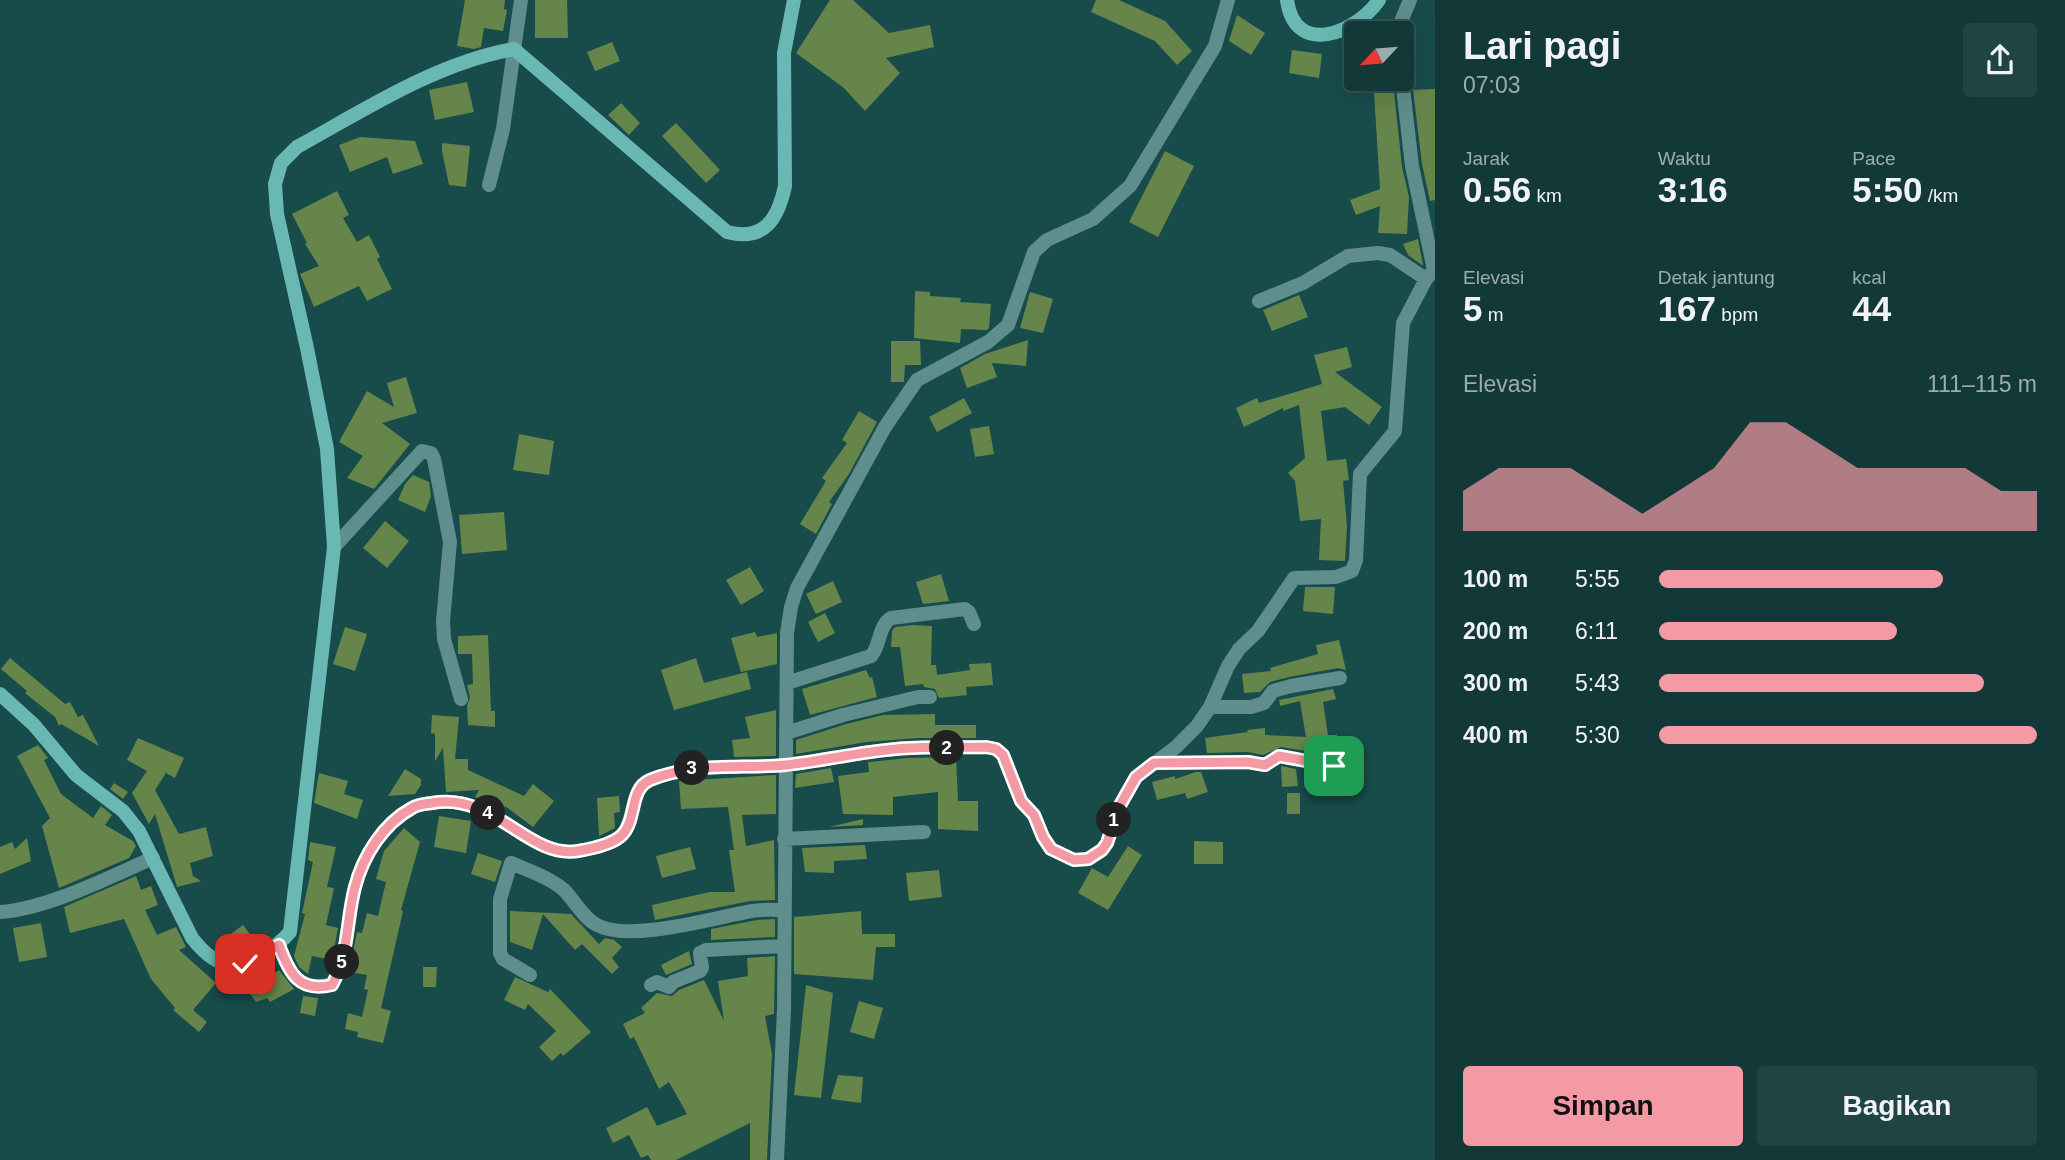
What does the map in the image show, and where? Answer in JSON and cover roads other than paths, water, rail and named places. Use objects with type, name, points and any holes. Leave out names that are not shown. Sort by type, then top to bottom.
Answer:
[{"type":"street","points":[[489,185],[503,129],[521,0]]},
{"type":"street","points":[[514,49],[727,232],[753,235],[764,229],[780,207],[785,186],[784,53],[794,0]]},
{"type":"street","points":[[778,1160],[784,946],[787,633],[797,588],[885,427],[917,380],[988,342],[1008,325],[1034,252],[1047,240],[1093,219],[1130,186],[1215,46],[1228,0]]},
{"type":"street","points":[[1287,0],[1289,15],[1299,29],[1317,36],[1339,32],[1357,23],[1371,12],[1379,0]]},
{"type":"street","points":[[1402,21],[1409,0]]},
{"type":"street","points":[[0,694],[34,725],[76,775],[123,811],[139,831],[192,938],[203,952],[227,965],[245,964],[279,945],[290,932],[334,547],[327,449],[277,214],[275,184],[281,163],[297,147],[414,83],[493,53],[514,49]]},
{"type":"street","points":[[279,945],[296,979],[309,986],[332,985],[340,970],[355,886],[370,848],[392,822],[414,806],[465,802],[505,821],[554,851],[578,851],[622,836],[639,790],[647,781],[692,768],[786,765],[899,748],[986,747],[996,749],[1003,755],[1018,795],[1034,815],[1051,849],[1074,860],[1088,859],[1102,850],[1119,807],[1136,777],[1187,738],[1210,707],[1228,666],[1239,649],[1258,631],[1294,578],[1336,577],[1352,570],[1356,560],[1360,474],[1395,431],[1403,323],[1426,279],[1434,270],[1412,166],[1403,91]]},
{"type":"street","points":[[1259,301],[1303,283],[1348,256],[1355,255],[1390,255],[1426,279]]},
{"type":"street","points":[[334,547],[422,451],[431,453],[450,542],[443,621],[444,639],[461,699]]},
{"type":"street","points":[[787,683],[872,656],[884,623],[891,618],[965,609],[974,624]]},
{"type":"street","points":[[1210,707],[1251,708],[1264,703],[1273,691],[1340,678]]},
{"type":"street","points":[[786,733],[843,715],[918,697],[930,697]]},
{"type":"street","points":[[1154,763],[1248,762],[1265,765],[1279,756],[1334,766]]},
{"type":"street","points":[[784,839],[924,832]]},
{"type":"street","points":[[0,912],[16,911],[68,894],[153,858]]},
{"type":"street","points":[[530,975],[503,960],[500,953],[500,899],[511,863],[565,891],[592,922],[607,929],[648,930],[754,911],[784,910]]},
{"type":"street","points":[[652,985],[657,982],[668,987],[673,982],[700,971],[700,953],[706,950],[784,946]]}]
